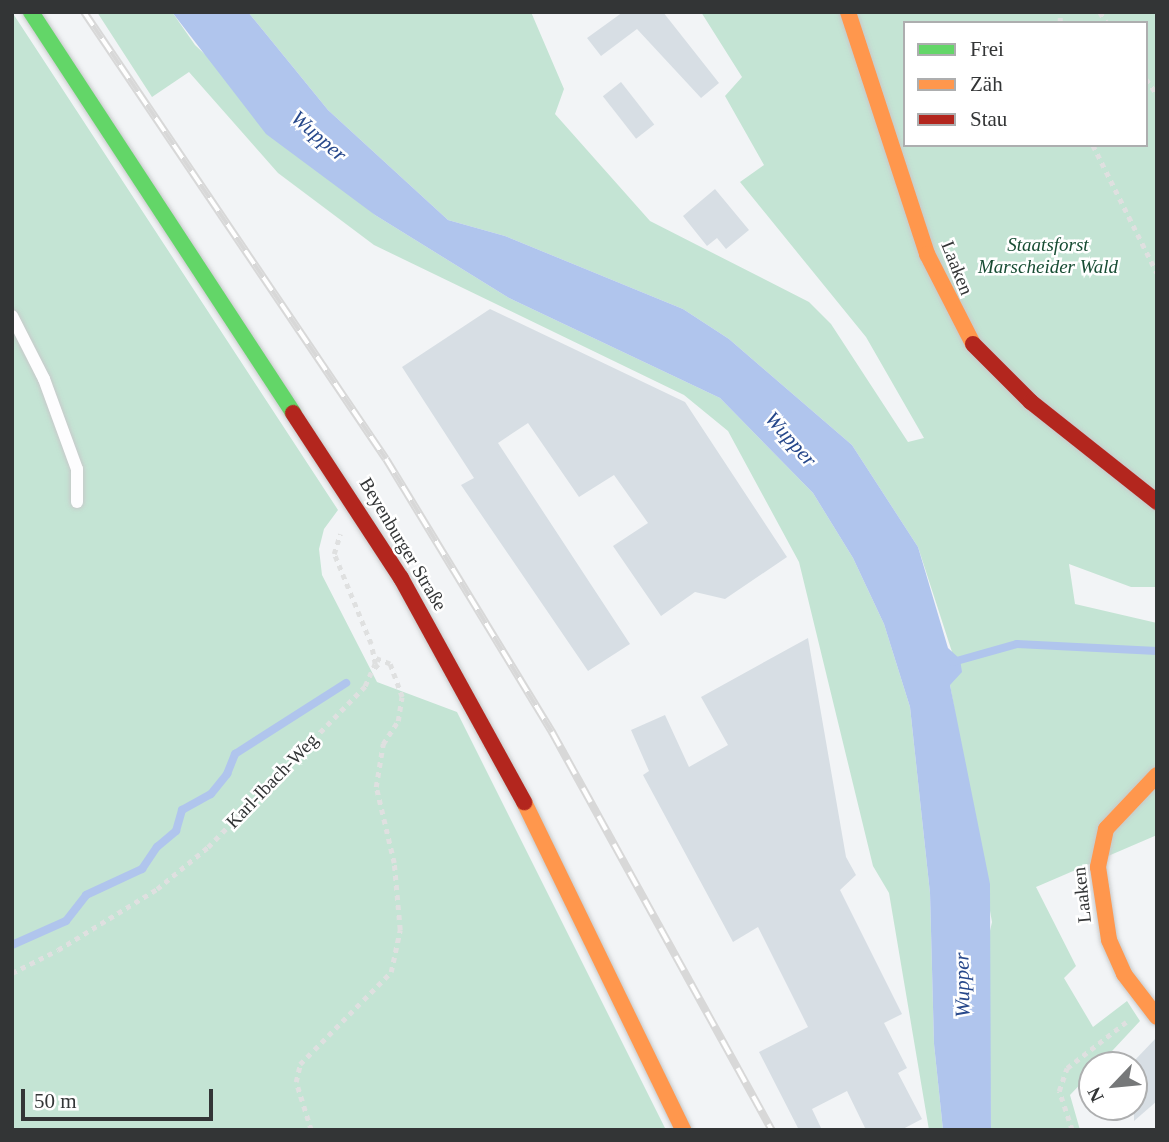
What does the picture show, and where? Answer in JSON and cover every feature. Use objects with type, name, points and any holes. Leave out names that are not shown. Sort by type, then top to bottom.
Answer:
[{"type":"main road","name":"Beyenburger Straße","points":[[31,12],[363,517],[505,763],[682,1130]]},
{"type":"main road","name":"Laaken","points":[[848,12],[928,254],[960,326],[983,358],[1031,402],[1157,502]]},
{"type":"main road","name":"Laaken","points":[[1157,775],[1107,830],[1098,867],[1109,940],[1124,974],[1157,1017]]},
{"type":"lane","points":[[12,316],[44,379],[78,469],[77,502]]},
{"type":"path","points":[[1094,147],[1157,273]]},
{"type":"path","points":[[363,517],[342,531],[334,554],[375,664],[381,671]]},
{"type":"path","points":[[310,1130],[308,1108],[296,1082],[300,1064],[391,972],[400,930],[394,863],[376,787],[383,744],[398,721],[402,697],[390,664],[374,657]]},
{"type":"path","name":"Karl-Ibach-Weg","points":[[12,973],[58,950],[157,889],[208,847],[365,686],[375,664]]},
{"type":"path","points":[[1072,1130],[1059,1091],[1067,1068],[1129,1020]]},
{"type":"green space","points":[[12,12],[338,510],[324,529],[319,549],[322,575],[377,682],[457,712],[666,1130],[12,1130]]},
{"type":"green space","points":[[97,12],[172,12],[195,45],[375,215],[509,298],[720,398],[813,493],[853,558],[884,624],[910,707],[930,893],[934,1044],[943,1130],[929,1130],[889,893],[873,866],[799,562],[728,431],[684,395],[374,245],[278,173],[189,72],[152,97]]},
{"type":"green space","name":"Staatsforst Marscheider Wald","points":[[248,12],[531,12],[564,89],[555,114],[650,221],[809,302],[831,324],[908,442],[924,438],[866,337],[740,182],[764,165],[725,96],[742,77],[701,12],[1157,12],[1157,587],[1131,587],[1069,564],[1075,604],[1157,623],[1157,835],[1036,887],[1076,966],[1064,978],[1093,1027],[1127,1001],[1140,1021],[1112,1051],[1078,1051],[1078,1087],[1070,1095],[1080,1130],[991,1130],[987,944],[992,922],[950,685],[952,652],[918,547],[852,445],[729,339],[683,309],[505,236],[448,220],[328,110]]},
{"type":"water","name":"Wupper","points":[[172,12],[248,12],[328,110],[448,220],[505,236],[683,309],[729,339],[852,445],[918,547],[948,648],[960,659],[962,672],[950,685],[990,884],[991,1130],[943,1130],[934,1044],[930,893],[910,707],[884,624],[853,558],[813,493],[720,398],[509,298],[375,215],[266,134]]},
{"type":"building","points":[[623,12],[663,12],[719,83],[701,98],[637,29],[601,56],[587,38]]},
{"type":"building","points":[[621,82],[654,125],[636,139],[603,96]]},
{"type":"building","points":[[715,189],[749,230],[726,249],[717,238],[707,246],[683,216]]},
{"type":"building","points":[[490,309],[685,402],[787,557],[725,599],[695,592],[661,616],[613,546],[648,523],[614,475],[579,497],[528,423],[498,443],[630,644],[588,671],[461,485],[474,478],[402,367]]},
{"type":"building","points":[[808,638],[846,857],[856,875],[840,890],[902,1014],[884,1023],[907,1068],[898,1073],[922,1119],[901,1130],[866,1130],[847,1091],[812,1109],[822,1130],[799,1130],[759,1052],[808,1027],[758,927],[733,942],[643,775],[649,771],[631,730],[665,715],[689,767],[728,745],[701,697]]},
{"type":"building","points":[[1157,1037],[1157,1101],[1148,1109],[1148,1051],[1144,1051]]},
{"type":"waterway","points":[[953,662],[1017,644],[1157,651]]},
{"type":"waterway","points":[[12,945],[66,921],[86,895],[142,869],[157,847],[176,831],[182,810],[211,794],[227,774],[235,754],[346,683]]},
{"type":"railway","points":[[84,12],[386,459],[552,732],[772,1130]]},
{"type":"traffic: fast","points":[[31,12],[293,413]]},
{"type":"traffic: slow","points":[[848,12],[927,254],[973,344]]},
{"type":"traffic: slow","points":[[1157,775],[1106,829],[1098,867],[1109,940],[1124,974],[1157,1017]]},
{"type":"traffic: slow","points":[[524,802],[683,1130]]},
{"type":"traffic: jam","points":[[973,344],[1031,402],[1157,502]]},
{"type":"traffic: jam","points":[[293,413],[401,578],[524,802]]}]
